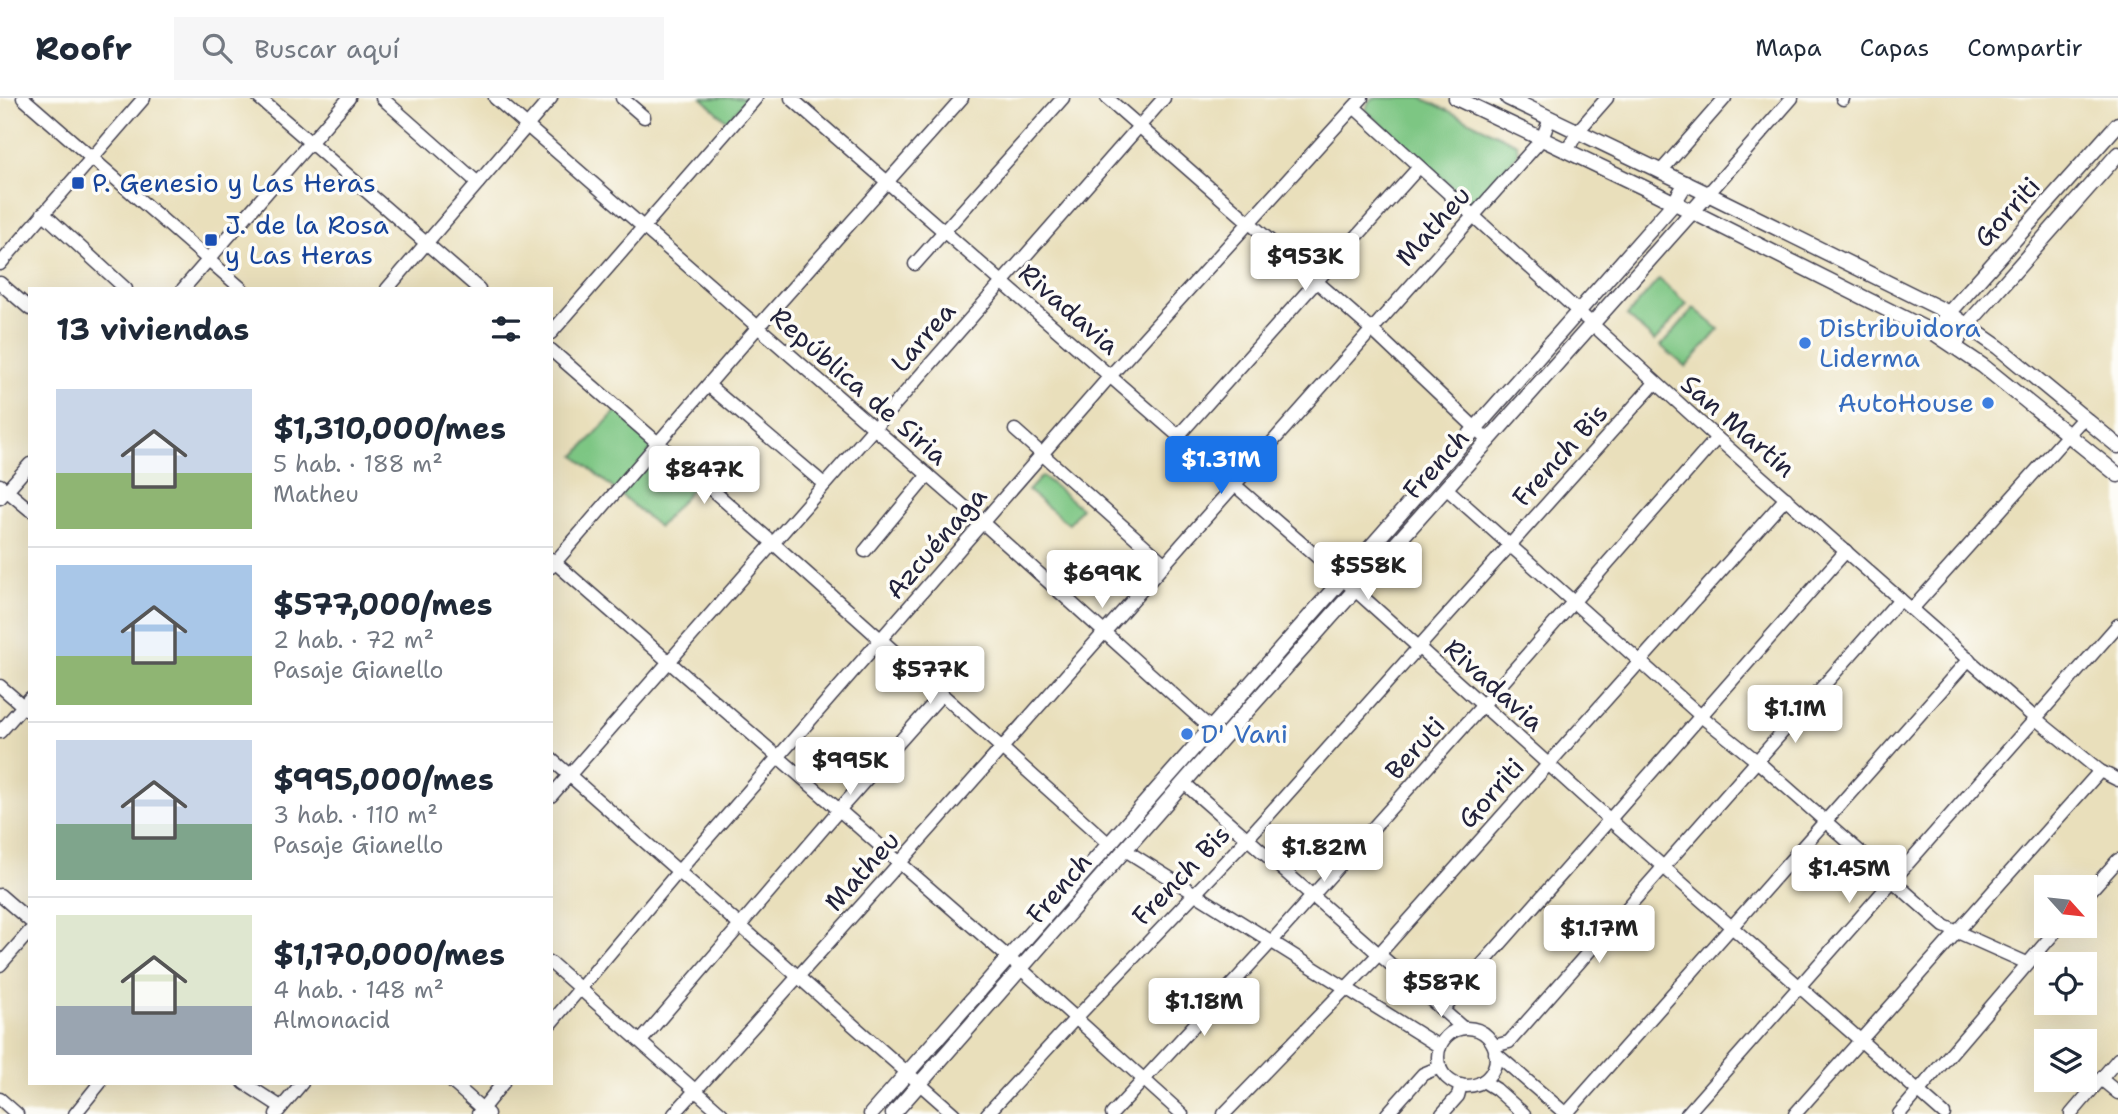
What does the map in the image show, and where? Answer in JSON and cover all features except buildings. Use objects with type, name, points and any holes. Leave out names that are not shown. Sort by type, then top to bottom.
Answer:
[{"type":"main road","points":[[1456,98],[1934,333],[1955,345],[2069,433],[2118,475]]},
{"type":"main road","points":[[1508,98],[1949,313],[1998,347],[2118,446]]},
{"type":"main road","name":"Gorriti","points":[[1934,333],[2118,124]]},
{"type":"main road","name":"Gorriti","points":[[1955,345],[1968,324],[2118,154]]},
{"type":"main road","name":"French","points":[[893,1114],[1184,783],[1217,734],[1343,580],[1674,204],[1686,183]]},
{"type":"main road","name":"French","points":[[871,1114],[1109,844],[1355,590],[1708,194]]},
{"type":"street","points":[[23,98],[241,287]]},
{"type":"street","points":[[0,264],[144,98]]},
{"type":"street","points":[[259,98],[477,287]]},
{"type":"street","points":[[185,287],[349,98]]},
{"type":"street","points":[[382,98],[478,183]]},
{"type":"street","name":"República de Siria","points":[[495,98],[983,523],[1217,734]]},
{"type":"street","points":[[389,287],[551,98]]},
{"type":"street","points":[[622,98],[644,117]]},
{"type":"street","points":[[553,331],[756,98]]},
{"type":"street","name":"Rivadavia","points":[[791,98],[1355,590],[1940,1113]]},
{"type":"street","points":[[962,98],[553,563],[1009,958],[1182,1114]]},
{"type":"street","points":[[915,264],[1063,98]]},
{"type":"street","points":[[1107,98],[1372,330],[1489,441]]},
{"type":"street","name":"Larrea","points":[[553,794],[1164,98]]},
{"type":"street","points":[[1567,151],[1578,131],[1606,98]]},
{"type":"street","points":[[1661,171],[1725,98]]},
{"type":"street","name":"French","points":[[1708,194],[1792,98]]},
{"type":"street","name":"San Martín","points":[[1358,103],[1419,167],[1655,383],[2036,719],[2100,771],[2118,780]]},
{"type":"street","name":"Azcuénaga","points":[[553,1021],[1111,375],[1358,103]]},
{"type":"street","name":"Matheu","points":[[674,1114],[900,864],[1542,139],[1550,118]]},
{"type":"street","points":[[1179,435],[1419,167]]},
{"type":"street","points":[[43,213],[124,287]]},
{"type":"street","points":[[0,284],[28,307]]},
{"type":"street","points":[[553,352],[773,543],[1109,844]]},
{"type":"street","name":"French Bis","points":[[988,1114],[1247,839],[1655,383]]},
{"type":"street","points":[[708,385],[824,484]]},
{"type":"street","points":[[1912,609],[2084,417]]},
{"type":"street","points":[[1015,430],[1164,563]]},
{"type":"street","name":"Beruti","points":[[1112,1114],[1313,896],[1717,438]]},
{"type":"street","points":[[28,466],[2,491],[28,509]]},
{"type":"street","points":[[865,551],[928,475]]},
{"type":"street","points":[[1447,489],[1944,926],[2027,963]]},
{"type":"street","name":"Gorriti","points":[[1224,1114],[1379,954],[1786,498]]},
{"type":"street","points":[[1443,1009],[1846,551]]},
{"type":"street","points":[[1494,1049],[1509,1042],[1900,599]]},
{"type":"street","points":[[1687,1114],[2118,625]]},
{"type":"street","points":[[1494,1049],[1494,1068],[1483,1081],[1475,1085],[1452,1082],[1440,1067],[1438,1053],[1449,1034],[1463,1028],[1472,1028],[1489,1038],[1494,1049],[1566,1114],[1969,659]]},
{"type":"street","points":[[0,686],[27,705],[0,732]]},
{"type":"street","points":[[641,1041],[942,694]]},
{"type":"street","points":[[553,761],[954,1114]]},
{"type":"street","points":[[1795,1114],[2100,771]]},
{"type":"street","points":[[1184,783],[1463,1028]]},
{"type":"street","points":[[1125,850],[1440,1047]]},
{"type":"street","points":[[2097,883],[2118,860]]},
{"type":"street","points":[[0,895],[28,919]]},
{"type":"street","points":[[0,964],[28,933]]},
{"type":"street","points":[[1899,1114],[2049,938]]},
{"type":"street","points":[[553,965],[722,1114]]},
{"type":"street","points":[[2071,1114],[2118,1059]]},
{"type":"street","points":[[1388,1114],[1423,1074],[1440,1067]]},
{"type":"street","points":[[2101,1079],[2118,1093]]},
{"type":"street","points":[[1483,1081],[1524,1114]]},
{"type":"street","points":[[75,1114],[98,1085]]},
{"type":"street","points":[[246,1085],[278,1111],[300,1085]]},
{"type":"street","points":[[455,1085],[483,1112],[502,1085]]},
{"type":"street","points":[[1442,1114],[1458,1096],[1461,1085]]},
{"type":"street","points":[[0,1100],[17,1114]]},
{"type":"green space","points":[[702,98],[748,98],[727,121]]},
{"type":"green space","points":[[1372,98],[1422,98],[1517,144],[1518,154],[1478,199],[1469,202],[1366,111]]},
{"type":"green space","points":[[1659,279],[1687,304],[1655,341],[1627,316]]},
{"type":"green space","points":[[1694,308],[1719,329],[1686,367],[1661,346]]},
{"type":"green space","points":[[618,409],[699,480],[659,527],[575,456]]},
{"type":"green space","points":[[1042,476],[1081,508],[1069,524],[1028,491]]},
{"type":"place","name":"P. Genesio y Las Heras","points":[[78,183]]},
{"type":"place","name":"J. de la Rosa y Las Heras","points":[[211,240]]},
{"type":"place","name":"Distribuidora Liderma","points":[[1805,343]]},
{"type":"place","name":"AutoHouse","points":[[1988,403]]},
{"type":"place","name":"D' Vani","points":[[1187,734]]}]
